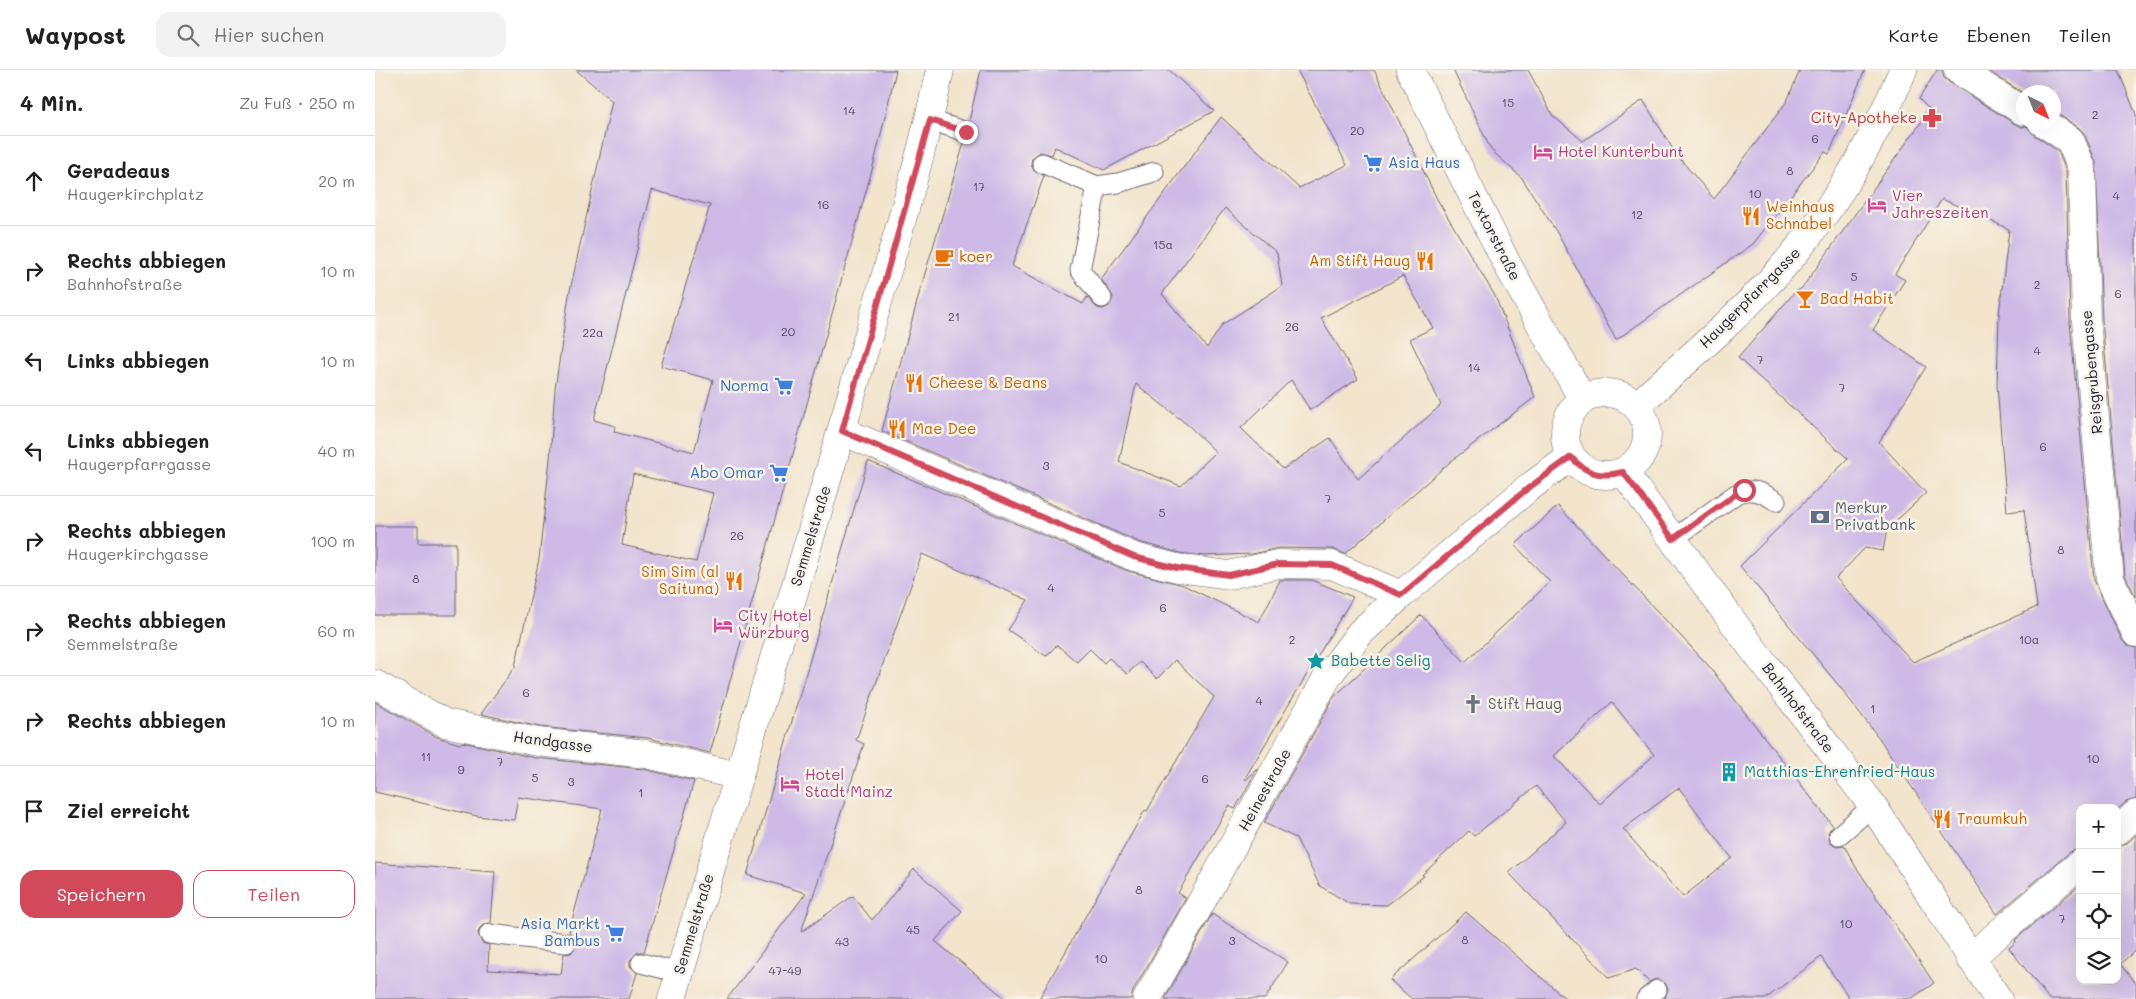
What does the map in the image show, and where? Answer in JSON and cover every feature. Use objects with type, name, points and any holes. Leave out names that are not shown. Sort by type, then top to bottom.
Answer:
[{"type":"street","name":"Semmelstraße","points":[[672,999],[842,431],[930,120],[940,70]]},
{"type":"street","name":"Textorstraße","points":[[1410,70],[1507,264],[1583,400]]},
{"type":"street","name":"Haugerpfarrgasse","points":[[1636,406],[1752,299],[1805,241],[1829,209],[1866,149],[1889,106],[1903,70]]},
{"type":"street","points":[[1959,70],[2016,107]]},
{"type":"street","name":"Reisgrubengasse","points":[[2054,130],[2070,140],[2083,168],[2086,321],[2110,579],[2136,633]]},
{"type":"street","points":[[1611,393],[1624,397],[1636,406],[1643,416],[1647,429],[1646,442],[1642,454],[1634,464],[1623,472],[1612,475],[1589,472],[1571,457],[1566,446],[1565,432],[1567,420],[1573,408],[1583,400],[1596,394],[1611,393]]},
{"type":"street","points":[[842,431],[1134,557],[1177,568],[1229,575],[1278,564],[1332,565],[1401,595],[1527,489],[1571,457]]},
{"type":"street","name":"Bahnhofstraße","points":[[1623,472],[1747,641],[1873,806],[1998,999]]},
{"type":"street","name":"Heinestraße","points":[[1147,999],[1328,676],[1360,633],[1401,595]]},
{"type":"street","name":"Handgasse","points":[[375,684],[445,723],[538,742],[646,754],[739,776]]},
{"type":"street","points":[[2121,827],[2136,814]]},
{"type":"street","points":[[1970,958],[2076,867]]},
{"type":"lane","points":[[930,120],[966,132]]},
{"type":"lane","points":[[1041,163],[1097,186],[1118,183],[1154,172]]},
{"type":"lane","points":[[1097,186],[1080,270],[1102,298]]},
{"type":"lane","points":[[1673,539],[1744,490],[1755,490],[1776,501]]},
{"type":"lane","points":[[1839,835],[1873,806]]},
{"type":"lane","points":[[489,934],[566,943]]},
{"type":"lane","points":[[641,963],[679,973]]},
{"type":"building","points":[[576,70],[896,70],[875,159],[710,753],[648,738],[540,727],[481,714],[515,667],[539,559],[550,459],[555,389],[569,295],[612,101]],"holes":[[[652,190],[710,205],[661,366],[713,380],[694,452],[614,432],[615,426],[594,420]],[[633,474],[713,493],[696,562],[622,545]]]},
{"type":"building","points":[[981,70],[1169,70],[1214,111],[1104,170],[1055,147],[1052,155],[1040,152],[1032,158],[1031,164],[1033,169],[1044,176],[1012,266],[1083,304],[1087,297],[1097,308],[1103,309],[1109,306],[1113,297],[1101,279],[1221,117],[1299,188],[1347,165],[1297,70],[1374,70],[1437,199],[1495,296],[1535,397],[1450,462],[1345,554],[1332,549],[1278,548],[1252,554],[1204,556],[1180,553],[1139,542],[882,431],[921,287],[964,143],[973,141],[977,135],[975,125],[969,121]],"holes":[[[1225,208],[1277,253],[1282,286],[1223,324],[1207,348],[1162,294]],[[1403,276],[1433,328],[1410,339],[1441,405],[1358,479],[1330,438],[1283,469],[1241,428],[1291,380],[1310,410],[1358,379],[1321,318]],[[1136,384],[1189,426],[1216,452],[1181,486],[1119,462]]]},
{"type":"building","points":[[1453,70],[1528,70],[1553,116],[1583,141],[1643,100],[1676,154],[1714,199],[1787,101],[1800,70],[1865,70],[1829,154],[1825,152],[1753,244],[1616,340],[1556,231],[1522,178],[1491,150]]},
{"type":"building","points":[[1937,70],[1942,70],[1944,78],[1950,83],[2016,124],[2016,130],[2030,130],[2034,135],[2058,151],[2066,171],[2070,322],[2094,580],[2122,640],[2128,646],[2136,648],[2136,799],[2126,802],[2121,806],[2121,804],[2076,804],[2076,850],[2070,852],[1997,914],[1879,738],[1840,687],[1740,566],[1848,459],[1738,358],[1795,292],[1802,288],[1930,110],[1919,99]],"holes":[[[1942,199],[2009,229],[1999,315],[1997,385],[2007,512],[2024,510],[2037,607],[1913,662],[1836,578],[1865,548],[1883,551],[1887,529],[1926,493],[1879,442],[1926,367],[1873,330],[1905,280],[1895,274]]]},
{"type":"building","points":[[1987,70],[2118,70],[2136,114],[2136,597],[2125,575],[2102,320],[2096,162],[2084,133],[2061,116],[2061,85],[2016,85],[2016,89]]},
{"type":"building","points":[[868,461],[1128,571],[1183,585],[1259,622],[1280,580],[1312,580],[1353,597],[1245,778],[1246,780],[1258,768],[1235,809],[1229,806],[1178,893],[1186,898],[1133,991],[1131,999],[1039,999],[1145,810],[1147,811],[1214,697],[1175,660],[1157,679],[1140,662],[1127,674],[1109,658],[1104,663],[1090,649],[1077,662],[1057,645],[1046,656],[1008,630],[1028,600],[922,554],[856,740],[864,744],[801,932],[853,896],[872,920],[914,869],[962,911],[935,941],[1006,999],[727,999],[806,893],[747,875]]},
{"type":"building","points":[[1558,506],[1708,665],[1833,826],[1828,832],[1830,842],[1836,846],[1844,845],[1854,864],[1934,983],[1911,999],[1850,999],[1821,957],[1765,999],[1666,999],[1668,989],[1665,983],[1656,979],[1649,982],[1636,969],[1609,978],[1509,873],[1566,822],[1536,786],[1474,836],[1469,831],[1422,875],[1424,876],[1387,905],[1350,904],[1320,886],[1296,838],[1264,823],[1334,697],[1421,615],[1465,662],[1550,582],[1515,545]],"holes":[[[1612,702],[1654,755],[1600,804],[1554,756]],[[1679,788],[1732,858],[1683,897],[1623,829]]]},
{"type":"building","points":[[375,526],[418,526],[418,543],[456,543],[456,615],[375,615]]},
{"type":"building","points":[[375,702],[437,737],[460,744],[462,742],[536,758],[643,769],[694,781],[644,952],[638,952],[630,960],[630,966],[637,973],[629,999],[375,999],[375,863],[495,872],[491,923],[484,924],[478,933],[482,943],[489,945],[488,970],[561,974],[564,954],[571,953],[577,945],[576,938],[569,932],[602,809],[518,797],[514,820],[477,816],[375,792]]},
{"type":"building","points":[[2136,835],[2136,950],[2121,963],[2121,845],[2127,843]]},
{"type":"building","points":[[2076,888],[2076,984],[2121,984],[2121,965],[2136,984],[2136,999],[2049,999],[2009,948],[2016,942],[2015,940]]},
{"type":"building","points":[[1466,912],[1566,999],[1412,999],[1390,980]]},
{"type":"building","points":[[1212,914],[1288,962],[1265,999],[1165,999]]},
{"type":"place","name":"City-Apotheke","points":[[1932,118]]},
{"type":"place","name":"Hotel Kunterbunt","points":[[1543,152]]},
{"type":"place","name":"Asia Haus","points":[[1373,163]]},
{"type":"place","name":"Vier Jahreszeiten","points":[[1877,205]]},
{"type":"place","name":"Weinhaus Schnabel","points":[[1751,216]]},
{"type":"place","name":"koer","points":[[944,257]]},
{"type":"place","name":"Am Stift Haug","points":[[1425,261]]},
{"type":"place","name":"Bad Habit","points":[[1805,299]]},
{"type":"place","name":"Cheese & Beans","points":[[914,383]]},
{"type":"place","name":"Norma","points":[[784,386]]},
{"type":"place","name":"Mae Dee","points":[[897,429]]},
{"type":"place","name":"Abo Omar","points":[[779,473]]},
{"type":"place","name":"Merkur Privatbank","points":[[1820,517]]},
{"type":"place","name":"Sim Sim (al Saituna)","points":[[734,581]]},
{"type":"place","name":"City Hotel Würzburg","points":[[723,625]]},
{"type":"place","name":"Babette Selig","points":[[1316,661]]},
{"type":"place","name":"Stift Haug","points":[[1473,704]]},
{"type":"place","name":"Matthias-Ehrenfried-Haus","points":[[1729,772]]},
{"type":"place","name":"Hotel Stadt Mainz","points":[[790,784]]},
{"type":"place","name":"Traumkuh","points":[[1942,819]]},
{"type":"place","name":"Asia Markt Bambus","points":[[615,933]]},
{"type":"route","points":[[966,132],[930,120],[842,431],[1134,557],[1177,568],[1229,575],[1278,564],[1332,565],[1401,595],[1527,489],[1571,457],[1579,466],[1589,472],[1600,475],[1612,475],[1623,472],[1673,539],[1744,490]]}]
